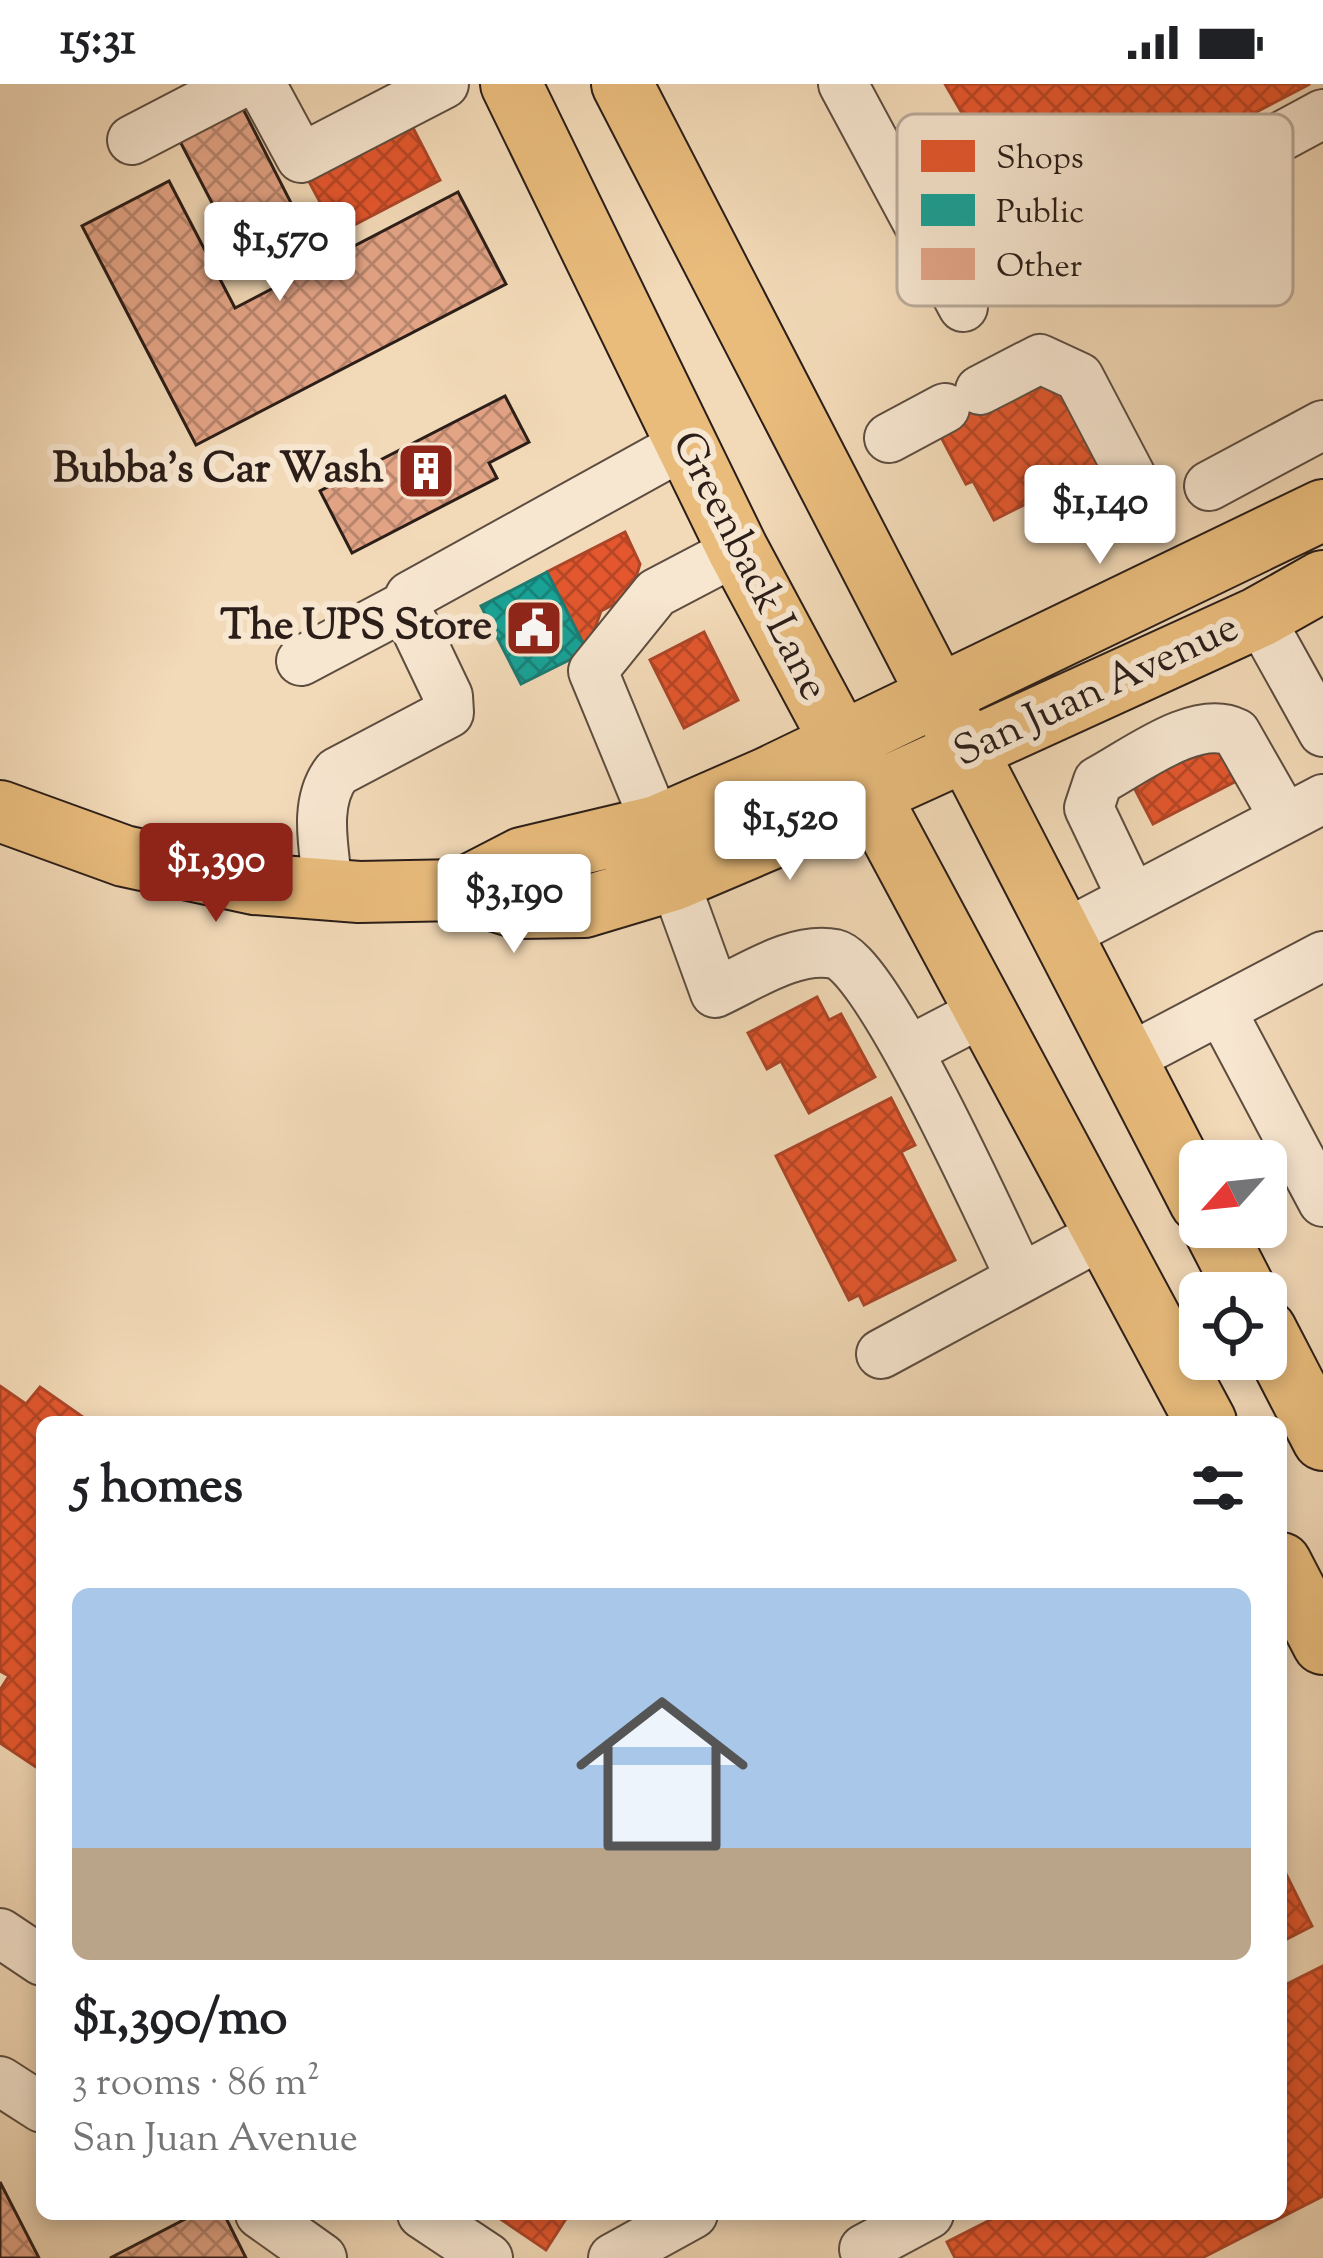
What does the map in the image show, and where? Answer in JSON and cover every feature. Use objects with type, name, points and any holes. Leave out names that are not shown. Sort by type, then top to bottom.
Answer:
[{"type":"main road","name":"Greenback Lane","points":[[511,84],[738,550],[1203,1416]]},
{"type":"main road","points":[[622,84],[936,700],[1065,934],[1179,1159]]},
{"type":"main road","name":"San Juan Avenue","points":[[0,811],[124,856],[190,872],[328,890],[460,890],[518,908],[584,907],[839,743],[1323,510]]},
{"type":"main road","name":"San Juan Avenue","points":[[665,853],[867,795],[1259,617],[1323,581]]},
{"type":"main road","points":[[1287,1371],[1323,1440]]},
{"type":"main road","points":[[1287,1536],[1323,1545]]},
{"type":"main road","points":[[1287,1575],[1323,1644]]},
{"type":"lane","points":[[132,140],[240,84]]},
{"type":"lane","points":[[261,84],[301,158],[444,84]]},
{"type":"lane","points":[[843,84],[897,184]]},
{"type":"lane","points":[[1293,130],[1323,114]]},
{"type":"lane","points":[[890,438],[1040,358],[1079,377],[1130,476]]},
{"type":"lane","points":[[1209,486],[1323,425]]},
{"type":"lane","points":[[301,662],[405,606],[417,590],[686,444]]},
{"type":"lane","points":[[738,550],[656,593],[593,671],[715,993],[803,953],[838,955],[860,973],[908,1051],[1021,1277]]},
{"type":"lane","points":[[328,890],[322,802],[327,784],[337,772],[449,713],[439,675],[405,606]]},
{"type":"lane","points":[[1259,617],[1323,732]]},
{"type":"lane","points":[[1065,934],[1304,809],[1236,733],[1222,726],[1200,729],[1098,781],[1089,808],[1132,898]]},
{"type":"lane","points":[[1129,1058],[1323,956]]},
{"type":"lane","points":[[1221,1010],[1323,1202]]},
{"type":"lane","points":[[908,1051],[983,1012]]},
{"type":"lane","points":[[881,1354],[1105,1233]]},
{"type":"lane","points":[[0,1934],[36,1957]]},
{"type":"lane","points":[[0,2081],[36,2104]]},
{"type":"lane","points":[[268,2220],[322,2258]]},
{"type":"lane","points":[[431,2220],[488,2258]]},
{"type":"lane","points":[[613,2258],[681,2220]]},
{"type":"lane","points":[[860,2255],[919,2220]]},
{"type":"building: Shops","points":[[945,84],[1310,84],[1252,114],[962,114]]},
{"type":"building: Shops","points":[[410,122],[440,180],[337,234],[306,176]]},
{"type":"building: Shops","points":[[1053,374],[1101,466],[994,520],[973,481],[966,484],[933,422],[939,396],[974,378]]},
{"type":"building: Shops","points":[[625,532],[640,564],[630,596],[601,611],[587,651],[547,572]]},
{"type":"building: Shops","points":[[704,632],[738,700],[684,728],[650,660]]},
{"type":"building: Shops","points":[[1203,740],[1229,741],[1246,776],[1153,824],[1129,778]]},
{"type":"building: Shops","points":[[817,997],[829,1020],[841,1014],[875,1077],[809,1113],[781,1061],[767,1069],[748,1033]]},
{"type":"building: Shops","points":[[891,1098],[915,1145],[901,1152],[955,1260],[864,1305],[859,1295],[849,1300],[776,1156]]},
{"type":"building: Shops","points":[[0,1386],[26,1404],[40,1387],[81,1416],[36,1416],[36,1767],[0,1743],[0,1690],[9,1676],[0,1671]]},
{"type":"building: Shops","points":[[1287,1876],[1312,1926],[1287,1939]]},
{"type":"building: Shops","points":[[1323,1966],[1323,2196],[1287,2214],[1287,1984]]},
{"type":"building: Shops","points":[[502,2220],[565,2220],[546,2250]]},
{"type":"building: Shops","points":[[990,2220],[1276,2220],[1202,2258],[955,2258],[947,2242]]},
{"type":"building: Public","name":"The UPS Store","points":[[547,572],[587,651],[521,684],[481,606]]},
{"type":"building: Other","points":[[236,95],[313,246],[251,278],[173,128]]},
{"type":"building: Other","points":[[169,181],[235,308],[458,192],[506,284],[196,445],[82,226]]},
{"type":"building: Other","name":"Bubba's Car Wash","points":[[505,396],[529,442],[489,463],[497,478],[352,553],[320,491]]},
{"type":"building: Other","points":[[0,2182],[39,2258],[0,2258]]},
{"type":"building: Other","points":[[183,2220],[227,2220],[246,2258],[110,2258]]},
{"type":"place","name":"Bubba's Car Wash","points":[[426,471]]},
{"type":"place","name":"The UPS Store","points":[[534,628]]}]
